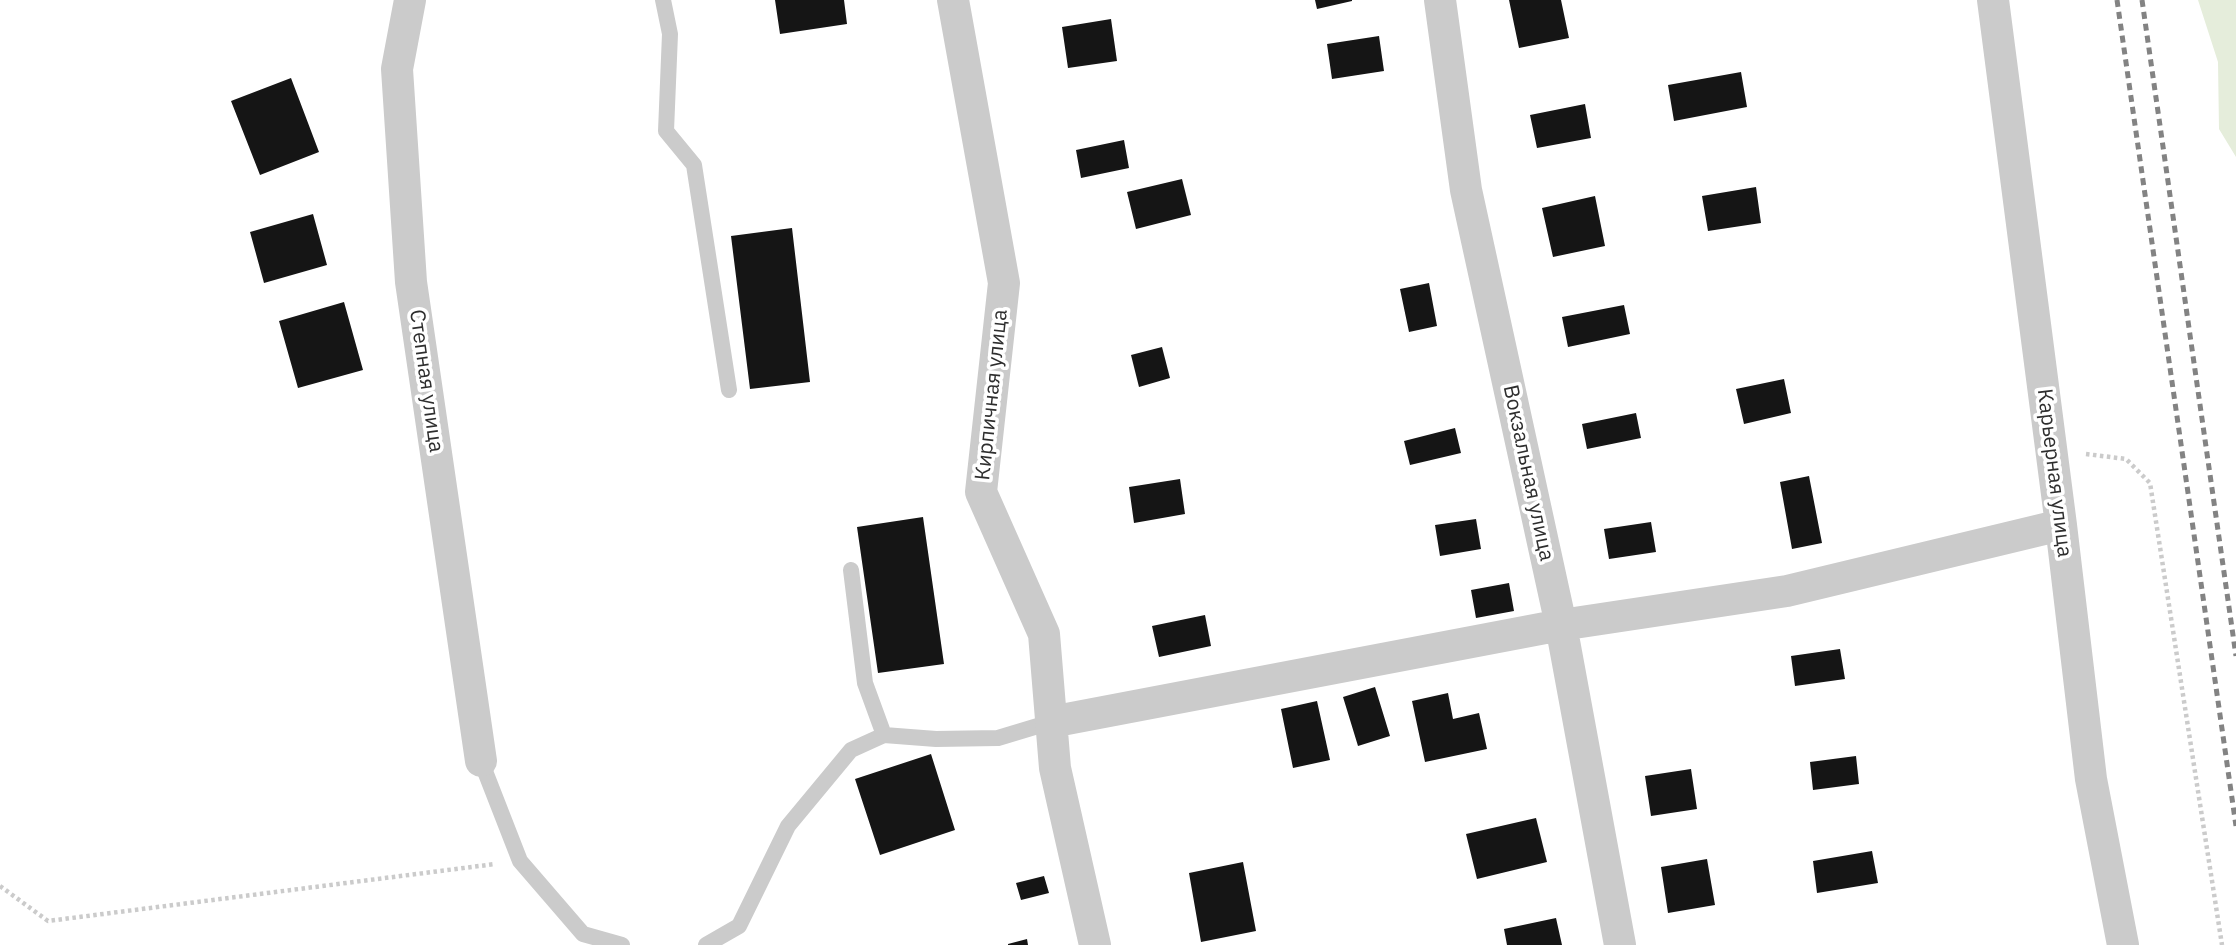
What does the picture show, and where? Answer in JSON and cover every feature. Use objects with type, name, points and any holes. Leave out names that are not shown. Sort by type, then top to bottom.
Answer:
[{"type":"street","name":"Степная улица","points":[[410,0],[397,69],[411,282],[481,761]]},
{"type":"street","name":"Кирпичная улица","points":[[953,0],[1004,283],[981,492],[1044,634],[1055,768],[1096,945]]},
{"type":"street","name":"Вокзальная улица","points":[[1440,0],[1466,190],[1561,625],[1620,945]]},
{"type":"street","name":"Карьерная улица","points":[[1993,0],[2091,779],[2123,945]]},
{"type":"street","points":[[1051,722],[1561,625],[1787,591],[2061,525]]},
{"type":"lane","points":[[663,0],[670,34],[666,131],[694,165],[729,390]]},
{"type":"lane","points":[[851,570],[865,683],[884,735]]},
{"type":"lane","points":[[706,945],[739,926],[788,826],[851,750],[884,735],[936,739],[998,738],[1051,722]]},
{"type":"lane","points":[[481,761],[520,861],[583,934],[622,945]]},
{"type":"path","points":[[2051,449],[2126,459],[2150,483],[2222,945]]},
{"type":"path","points":[[0,886],[48,920],[520,861]]},
{"type":"green space","points":[[2198,0],[2236,0],[2236,157],[2219,129],[2218,62]]},
{"type":"building","points":[[775,0],[844,0],[847,24],[780,34]]},
{"type":"building","points":[[1315,0],[1352,0],[1352,1],[1317,9]]},
{"type":"building","points":[[1509,0],[1561,0],[1569,38],[1519,48]]},
{"type":"building","points":[[1111,19],[1117,61],[1068,68],[1062,27]]},
{"type":"building","points":[[1379,36],[1384,71],[1332,79],[1327,44]]},
{"type":"building","points":[[1741,72],[1747,107],[1674,121],[1668,85]]},
{"type":"building","points":[[291,78],[319,152],[260,175],[231,101]]},
{"type":"building","points":[[1585,104],[1591,138],[1537,148],[1530,115]]},
{"type":"building","points":[[1124,140],[1129,168],[1081,178],[1076,150]]},
{"type":"building","points":[[1182,179],[1191,215],[1136,229],[1127,192]]},
{"type":"building","points":[[1756,187],[1761,223],[1708,231],[1702,196]]},
{"type":"building","points":[[1595,196],[1605,246],[1553,257],[1542,208]]},
{"type":"building","points":[[313,214],[327,265],[264,283],[250,232]]},
{"type":"building","points":[[792,228],[810,382],[750,389],[731,236]]},
{"type":"building","points":[[1429,283],[1437,326],[1409,332],[1400,289]]},
{"type":"building","points":[[344,302],[363,370],[298,388],[279,321]]},
{"type":"building","points":[[1624,305],[1630,334],[1568,347],[1562,317]]},
{"type":"building","points":[[1162,347],[1170,378],[1139,387],[1131,355]]},
{"type":"building","points":[[1784,379],[1791,413],[1744,424],[1736,389]]},
{"type":"building","points":[[1636,413],[1641,438],[1587,449],[1582,424]]},
{"type":"building","points":[[1455,428],[1461,453],[1410,465],[1404,441]]},
{"type":"building","points":[[1809,476],[1822,543],[1792,549],[1780,482]]},
{"type":"building","points":[[1180,479],[1185,514],[1134,523],[1129,487]]},
{"type":"building","points":[[923,517],[944,664],[878,673],[857,527]]},
{"type":"building","points":[[1476,519],[1481,549],[1440,556],[1435,525]]},
{"type":"building","points":[[1651,522],[1656,552],[1609,559],[1604,529]]},
{"type":"building","points":[[1509,583],[1514,611],[1476,618],[1471,590]]},
{"type":"building","points":[[1205,615],[1211,646],[1159,657],[1152,626]]},
{"type":"building","points":[[1840,649],[1845,679],[1795,686],[1791,656]]},
{"type":"building","points":[[1375,687],[1390,736],[1358,746],[1343,697]]},
{"type":"building","points":[[1448,693],[1453,719],[1479,713],[1487,749],[1425,762],[1412,701]]},
{"type":"building","points":[[1317,701],[1330,760],[1293,768],[1281,709]]},
{"type":"building","points":[[931,754],[955,830],[880,855],[855,779]]},
{"type":"building","points":[[1856,756],[1859,784],[1813,790],[1810,762]]},
{"type":"building","points":[[1691,769],[1697,809],[1651,816],[1645,776]]},
{"type":"building","points":[[1536,818],[1547,862],[1477,879],[1466,834]]},
{"type":"building","points":[[1872,851],[1878,883],[1817,893],[1813,861]]},
{"type":"building","points":[[1707,859],[1715,905],[1668,913],[1661,867]]},
{"type":"building","points":[[1243,862],[1256,931],[1201,942],[1189,873]]},
{"type":"building","points":[[1044,876],[1049,893],[1021,900],[1016,883]]},
{"type":"building","points":[[1556,918],[1562,945],[1507,945],[1504,929]]},
{"type":"building","points":[[1027,939],[1028,945],[1008,945],[1008,944]]},
{"type":"railway","points":[[2117,0],[2236,826]]},
{"type":"railway","points":[[2142,0],[2236,656]]}]
